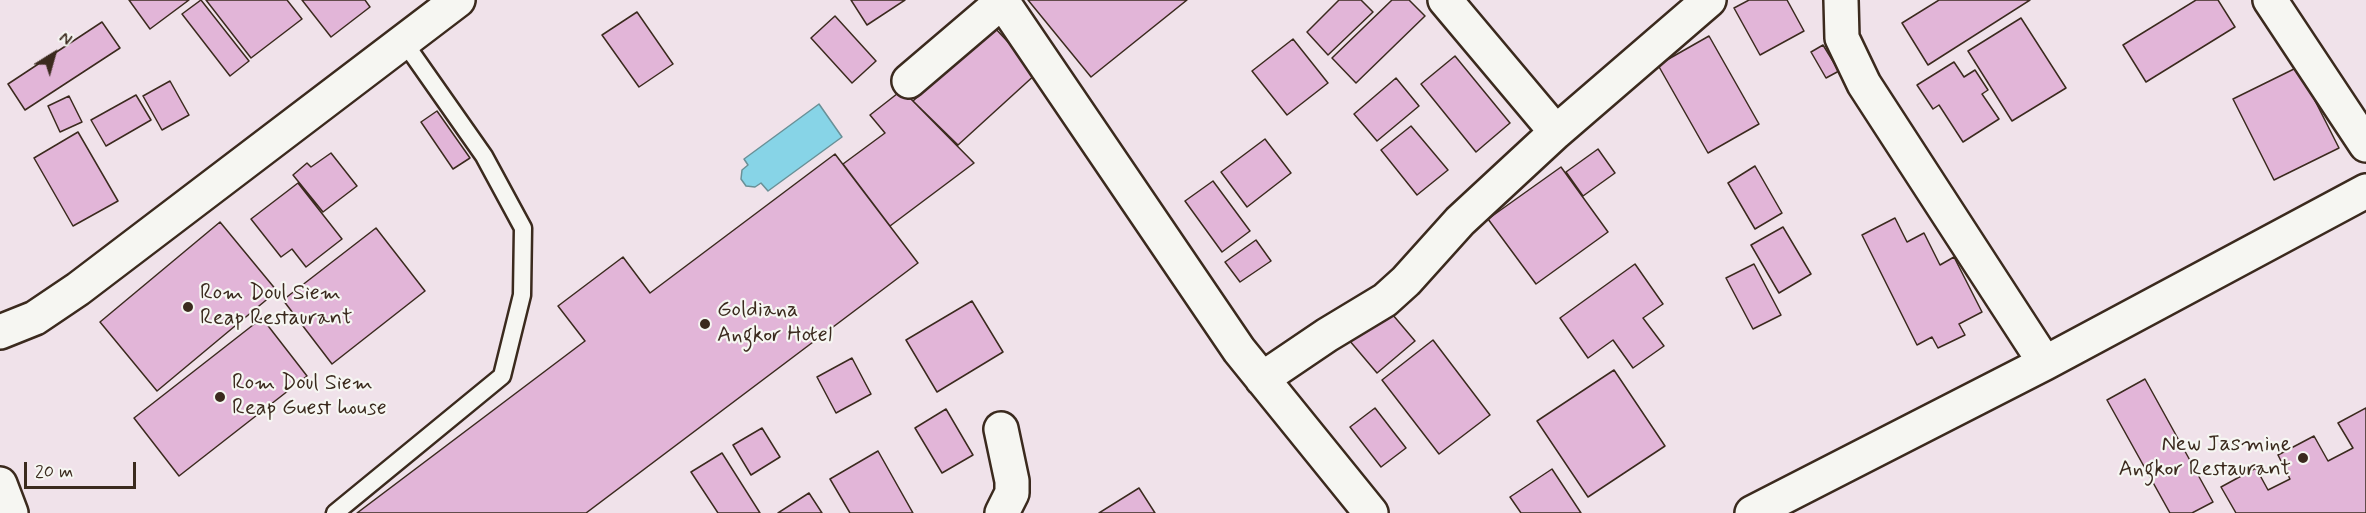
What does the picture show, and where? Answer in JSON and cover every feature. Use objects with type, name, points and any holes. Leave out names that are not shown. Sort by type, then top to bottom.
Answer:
[{"type":"street","points":[[0,332],[35,318],[78,289],[458,0]]},
{"type":"street","points":[[1445,0],[1556,132]]},
{"type":"street","points":[[1262,379],[1327,335],[1385,300],[1406,281],[1460,221],[1556,132],[1709,0]]},
{"type":"street","points":[[1841,0],[1842,38],[1864,84],[2045,363]]},
{"type":"street","points":[[2270,0],[2366,145]]},
{"type":"street","points":[[909,81],[1003,1],[1239,350],[1371,513]]},
{"type":"street","points":[[1752,513],[2045,363],[2366,191]]},
{"type":"street","points":[[1001,429],[1012,482],[1012,494],[1002,513]]},
{"type":"street","points":[[0,484],[11,513]]},
{"type":"lane","points":[[334,513],[502,376],[522,295],[523,228],[484,156],[405,42]]},
{"type":"water","points":[[819,104],[842,137],[768,191],[761,183],[755,187],[746,186],[741,179],[742,170],[748,165],[744,159]]},
{"type":"building","points":[[129,0],[189,0],[150,29]]},
{"type":"building","points":[[201,0],[249,61],[230,76],[182,14]]},
{"type":"building","points":[[206,0],[287,0],[302,19],[251,58]]},
{"type":"building","points":[[302,0],[365,0],[370,7],[331,37]]},
{"type":"building","points":[[851,0],[905,0],[867,25]]},
{"type":"building","points":[[1028,0],[1187,0],[1091,77]]},
{"type":"building","points":[[1339,0],[1361,0],[1373,12],[1328,55],[1307,32]]},
{"type":"building","points":[[1392,0],[1409,0],[1425,16],[1356,83],[1332,58]]},
{"type":"building","points":[[1749,0],[1787,0],[1804,31],[1760,55],[1734,8]]},
{"type":"building","points":[[1939,0],[2030,0],[1928,65],[1902,23]]},
{"type":"building","points":[[2196,0],[2218,0],[2235,27],[2146,82],[2123,45]]},
{"type":"building","points":[[637,12],[673,64],[639,87],[602,35]]},
{"type":"building","points":[[835,16],[876,61],[852,83],[811,38]]},
{"type":"building","points":[[2021,18],[2066,88],[2012,121],[1968,51]]},
{"type":"building","points":[[102,22],[120,48],[25,110],[8,84]]},
{"type":"building","points":[[994,27],[1037,73],[958,145],[913,101]]},
{"type":"building","points":[[1709,36],[1759,124],[1708,153],[1658,65]]},
{"type":"building","points":[[1293,39],[1328,83],[1287,115],[1252,71]]},
{"type":"building","points":[[1823,45],[1839,71],[1826,78],[1811,52]]},
{"type":"building","points":[[1455,56],[1510,123],[1476,152],[1421,84]]},
{"type":"building","points":[[1954,62],[1964,77],[1975,70],[1988,90],[1982,94],[1999,119],[1963,142],[1939,105],[1933,109],[1917,85]]},
{"type":"building","points":[[2298,67],[2339,148],[2274,180],[2233,99]]},
{"type":"building","points":[[1396,78],[1419,106],[1377,141],[1354,114]]},
{"type":"building","points":[[170,81],[189,115],[162,130],[143,96]]},
{"type":"building","points":[[902,90],[974,163],[890,226],[843,164],[885,133],[870,115]]},
{"type":"building","points":[[136,95],[151,120],[106,146],[91,120]]},
{"type":"building","points":[[69,96],[82,122],[60,132],[48,106]]},
{"type":"building","points":[[437,111],[470,158],[453,169],[421,122]]},
{"type":"building","points":[[1411,126],[1448,170],[1417,195],[1381,150]]},
{"type":"building","points":[[78,132],[118,201],[73,226],[34,158]]},
{"type":"building","points":[[1265,139],[1291,173],[1247,207],[1221,172]]},
{"type":"building","points":[[1598,149],[1615,173],[1583,196],[1566,172]]},
{"type":"building","points":[[331,153],[357,186],[323,212],[293,175],[307,163],[311,167]]},
{"type":"building","name":"Goldiana Angkor Hotel","points":[[835,154],[918,263],[586,513],[357,513],[585,341],[558,306],[623,257],[650,293]]},
{"type":"building","points":[[1755,166],[1782,213],[1755,229],[1728,183]]},
{"type":"building","points":[[1561,167],[1608,232],[1536,284],[1488,219]]},
{"type":"building","points":[[1213,181],[1250,231],[1222,252],[1185,201]]},
{"type":"building","points":[[298,183],[342,239],[306,267],[292,249],[281,257],[251,219]]},
{"type":"building","points":[[1895,218],[1907,242],[1924,233],[1940,265],[1954,257],[1982,312],[1959,324],[1965,335],[1938,348],[1932,337],[1917,345],[1862,235]]},
{"type":"building","name":"Rom Doul Siem Reap Restaurant","points":[[220,222],[277,291],[157,391],[100,322]]},
{"type":"building","points":[[1783,227],[1811,274],[1779,293],[1751,245]]},
{"type":"building","points":[[376,228],[425,291],[332,364],[283,300]]},
{"type":"building","points":[[1256,240],[1271,261],[1240,282],[1225,262]]},
{"type":"building","points":[[1635,264],[1663,304],[1643,318],[1664,346],[1633,368],[1613,340],[1588,358],[1560,318]]},
{"type":"building","points":[[1754,264],[1781,315],[1753,329],[1726,278]]},
{"type":"building","points":[[972,301],[1003,352],[937,392],[906,340]]},
{"type":"building","points":[[1387,308],[1415,341],[1377,373],[1349,340]]},
{"type":"building","name":"Rom Doul Siem Reap Guest house","points":[[262,318],[307,376],[179,476],[134,418]]},
{"type":"building","points":[[1433,340],[1490,415],[1439,454],[1382,380]]},
{"type":"building","points":[[852,358],[871,394],[836,413],[817,377]]},
{"type":"building","points":[[1614,370],[1665,446],[1588,497],[1537,421]]},
{"type":"building","points":[[2145,379],[2213,502],[2192,513],[2170,513],[2107,400]]},
{"type":"building","points":[[1375,408],[1406,448],[1381,467],[1350,427]]},
{"type":"building","name":"New Jasmine Angkor Restaurant","points":[[2366,408],[2366,513],[2236,513],[2221,487],[2256,468],[2268,490],[2290,479],[2278,455],[2314,436],[2328,461],[2353,448],[2338,423]]},
{"type":"building","points":[[946,409],[973,455],[942,473],[915,428]]},
{"type":"building","points":[[762,428],[780,457],[751,475],[733,445]]},
{"type":"building","points":[[878,451],[913,513],[850,513],[830,479]]},
{"type":"building","points":[[722,453],[760,513],[718,513],[691,472]]},
{"type":"building","points":[[1552,469],[1581,513],[1521,513],[1510,497]]},
{"type":"building","points":[[1139,488],[1155,513],[1099,513]]},
{"type":"building","points":[[809,493],[822,513],[778,513]]},
{"type":"place","name":"Rom Doul Siem Reap Restaurant","points":[[188,307]]},
{"type":"place","name":"Goldiana Angkor Hotel","points":[[705,324]]},
{"type":"place","name":"Rom Doul Siem Reap Guest house","points":[[220,397]]},
{"type":"place","name":"New Jasmine Angkor Restaurant","points":[[2303,458]]}]
